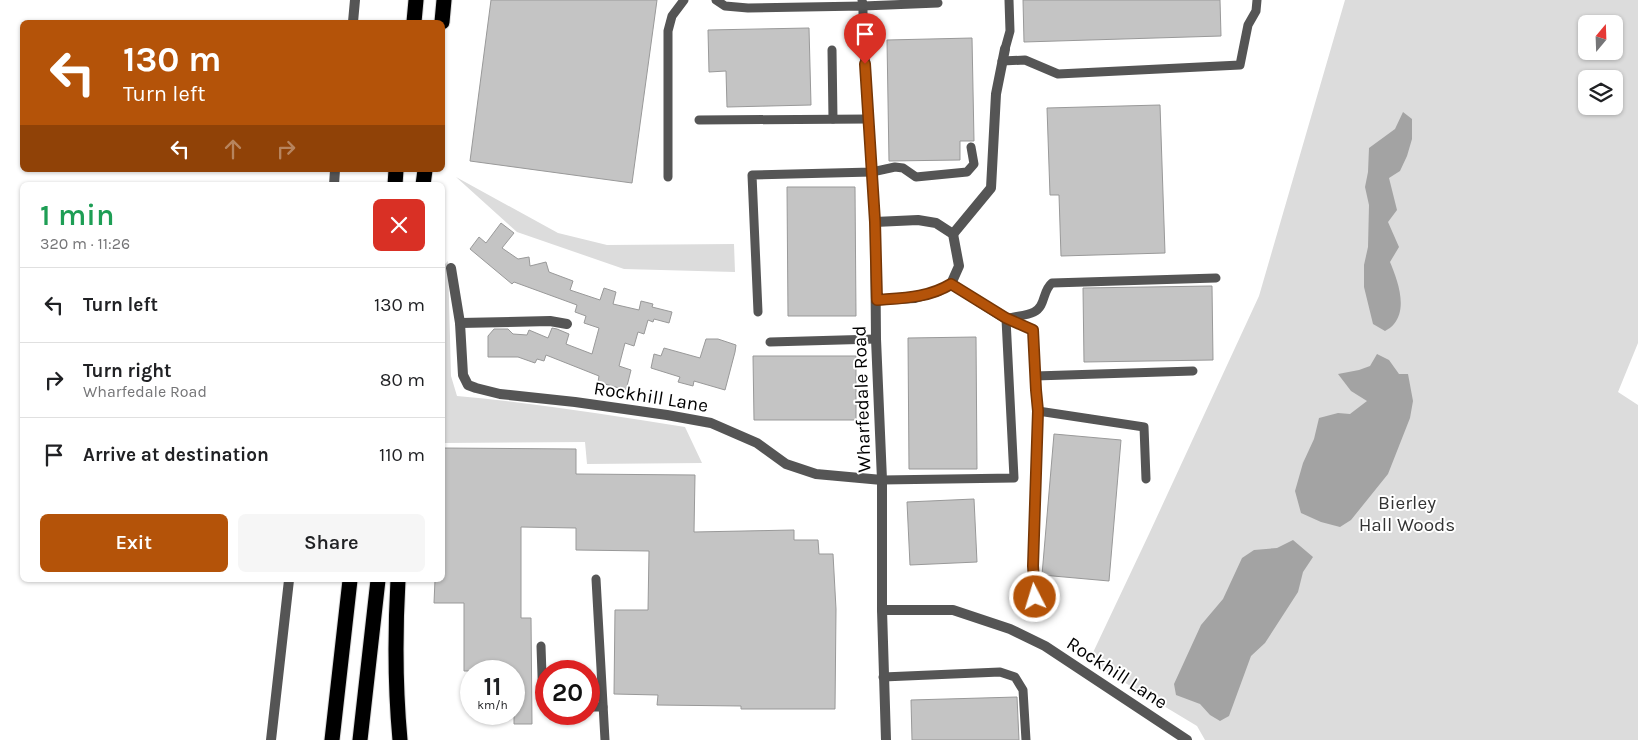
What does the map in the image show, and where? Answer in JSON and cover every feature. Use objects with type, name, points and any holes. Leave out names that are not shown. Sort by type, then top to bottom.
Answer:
[{"type":"highway","points":[[414,20],[416,0]]},
{"type":"highway","points":[[442,20],[444,0]]},
{"type":"highway","points":[[332,740],[350,582]]},
{"type":"highway","points":[[360,740],[378,582]]},
{"type":"highway","points":[[398,582],[396,694],[400,740]]},
{"type":"street","points":[[353,20],[356,0]]},
{"type":"street","name":"Wharfedale Road","points":[[863,27],[875,222],[876,340],[882,480],[883,677],[886,740]]},
{"type":"street","points":[[952,234],[991,188],[996,94],[1005,49]]},
{"type":"street","points":[[875,222],[918,220],[936,223],[952,234],[959,266],[951,284],[939,291],[915,298],[877,300]]},
{"type":"street","name":"Rockhill Lane","points":[[451,268],[460,323],[463,375],[468,384],[476,388],[500,394],[650,412],[711,423],[756,443],[786,464],[816,474],[882,480]]},
{"type":"street","points":[[951,284],[1006,318]]},
{"type":"street","points":[[460,323],[550,321],[567,324]]},
{"type":"street","points":[[271,740],[289,582]]},
{"type":"street","name":"Rockhill Lane","points":[[882,610],[953,610],[1010,629],[1045,646],[1187,740]]},
{"type":"lane","points":[[668,177],[668,31],[672,16],[684,0]]},
{"type":"lane","points":[[716,0],[725,6],[748,8],[863,3],[938,3]]},
{"type":"lane","points":[[1005,49],[1010,31],[1009,0]]},
{"type":"lane","points":[[1002,62],[1025,60],[1058,74],[1240,64],[1248,25],[1256,10],[1258,0]]},
{"type":"lane","points":[[863,3],[863,27]]},
{"type":"lane","points":[[832,50],[833,119]]},
{"type":"lane","points":[[699,120],[869,119]]},
{"type":"lane","points":[[758,312],[752,175],[872,172],[895,167],[902,168],[916,177],[967,172],[974,164],[971,147]]},
{"type":"lane","points":[[1006,318],[1033,312],[1042,306],[1047,287],[1052,283],[1216,278]]},
{"type":"lane","points":[[1006,318],[1033,330],[1038,411],[1033,566],[1035,597]]},
{"type":"lane","points":[[882,480],[1014,478],[1006,318]]},
{"type":"lane","points":[[770,342],[876,340]]},
{"type":"lane","points":[[1035,376],[1193,371]]},
{"type":"lane","points":[[1038,411],[1144,427],[1146,479]]},
{"type":"lane","points":[[596,578],[605,740]]},
{"type":"lane","points":[[541,646],[541,660]]},
{"type":"lane","points":[[883,677],[1000,672],[1015,677],[1023,690],[1026,740]]},
{"type":"green space","name":"Bierley Hall Woods","points":[[1345,0],[1638,0],[1638,343],[1618,392],[1638,405],[1638,740],[1205,740],[1197,726],[1089,661],[1259,296]]},
{"type":"green space","points":[[456,177],[558,233],[607,245],[734,244],[735,272],[624,269],[517,232]]},
{"type":"green space","points":[[448,261],[451,376],[457,396],[543,406],[685,427],[702,463],[587,464],[585,442],[445,443],[445,264]]},
{"type":"shaded area","points":[[1403,112],[1412,119],[1412,139],[1400,171],[1389,178],[1397,210],[1388,222],[1399,247],[1390,262],[1396,276],[1401,301],[1398,317],[1394,324],[1385,331],[1373,324],[1364,287],[1364,265],[1368,247],[1369,205],[1365,187],[1369,148],[1395,129]]},
{"type":"shaded area","points":[[1377,354],[1389,360],[1399,374],[1408,374],[1413,401],[1410,418],[1388,474],[1351,520],[1340,527],[1321,522],[1301,513],[1295,491],[1303,463],[1314,439],[1319,418],[1338,413],[1350,414],[1367,401],[1351,391],[1338,374],[1370,366]]},
{"type":"shaded area","points":[[1293,540],[1313,557],[1303,572],[1298,592],[1265,643],[1251,656],[1229,716],[1220,721],[1210,715],[1200,704],[1176,695],[1174,684],[1201,625],[1223,599],[1242,558],[1254,550],[1277,548]]},
{"type":"building","points":[[491,0],[657,0],[632,183],[470,161]]},
{"type":"building","points":[[1023,0],[1220,0],[1221,36],[1024,42]]},
{"type":"building","points":[[809,28],[811,105],[727,107],[726,71],[709,72],[708,30]]},
{"type":"building","points":[[972,38],[974,141],[960,141],[960,160],[889,161],[887,40]]},
{"type":"building","points":[[1160,105],[1165,253],[1061,256],[1059,195],[1050,195],[1047,108]]},
{"type":"building","points":[[787,187],[855,187],[856,316],[788,316]]},
{"type":"building","points":[[501,223],[514,233],[502,248],[518,259],[529,257],[530,266],[546,262],[549,272],[573,281],[570,290],[600,300],[604,288],[616,292],[613,304],[639,310],[641,301],[653,304],[652,307],[672,312],[669,323],[654,319],[653,322],[648,320],[644,334],[638,332],[634,346],[625,343],[619,366],[631,370],[626,390],[598,382],[599,376],[546,355],[544,361],[537,359],[535,363],[518,357],[488,357],[488,336],[494,329],[508,329],[513,334],[527,335],[529,330],[548,338],[552,328],[557,329],[569,334],[566,344],[592,354],[599,328],[584,323],[586,316],[575,312],[577,305],[514,282],[512,284],[470,249],[479,237],[486,243]]},
{"type":"building","points":[[1212,286],[1213,360],[1084,362],[1083,288]]},
{"type":"building","points":[[976,337],[977,469],[909,469],[908,338]]},
{"type":"building","points":[[706,339],[718,339],[736,345],[725,390],[694,381],[693,386],[678,382],[680,377],[651,368],[654,354],[661,356],[664,348],[700,358]]},
{"type":"building","points":[[753,356],[856,356],[856,420],[754,420]]},
{"type":"building","points":[[1054,434],[1121,440],[1109,581],[1042,575]]},
{"type":"building","points":[[445,448],[576,449],[576,474],[695,475],[694,532],[794,530],[794,540],[818,540],[819,554],[833,554],[836,609],[835,709],[741,709],[741,706],[657,705],[658,695],[614,694],[615,610],[648,610],[649,551],[576,550],[576,528],[521,527],[521,618],[531,618],[532,724],[525,724],[525,660],[464,660],[464,603],[434,603],[435,582],[445,582]]},
{"type":"building","points":[[974,499],[977,562],[910,565],[907,502]]},
{"type":"building","points":[[1017,697],[1019,740],[912,740],[911,700]]},
{"type":"route","points":[[865,64],[875,222],[877,300],[915,298],[939,291],[951,284],[1006,318],[1033,330],[1038,411],[1033,566],[1035,597]]}]
